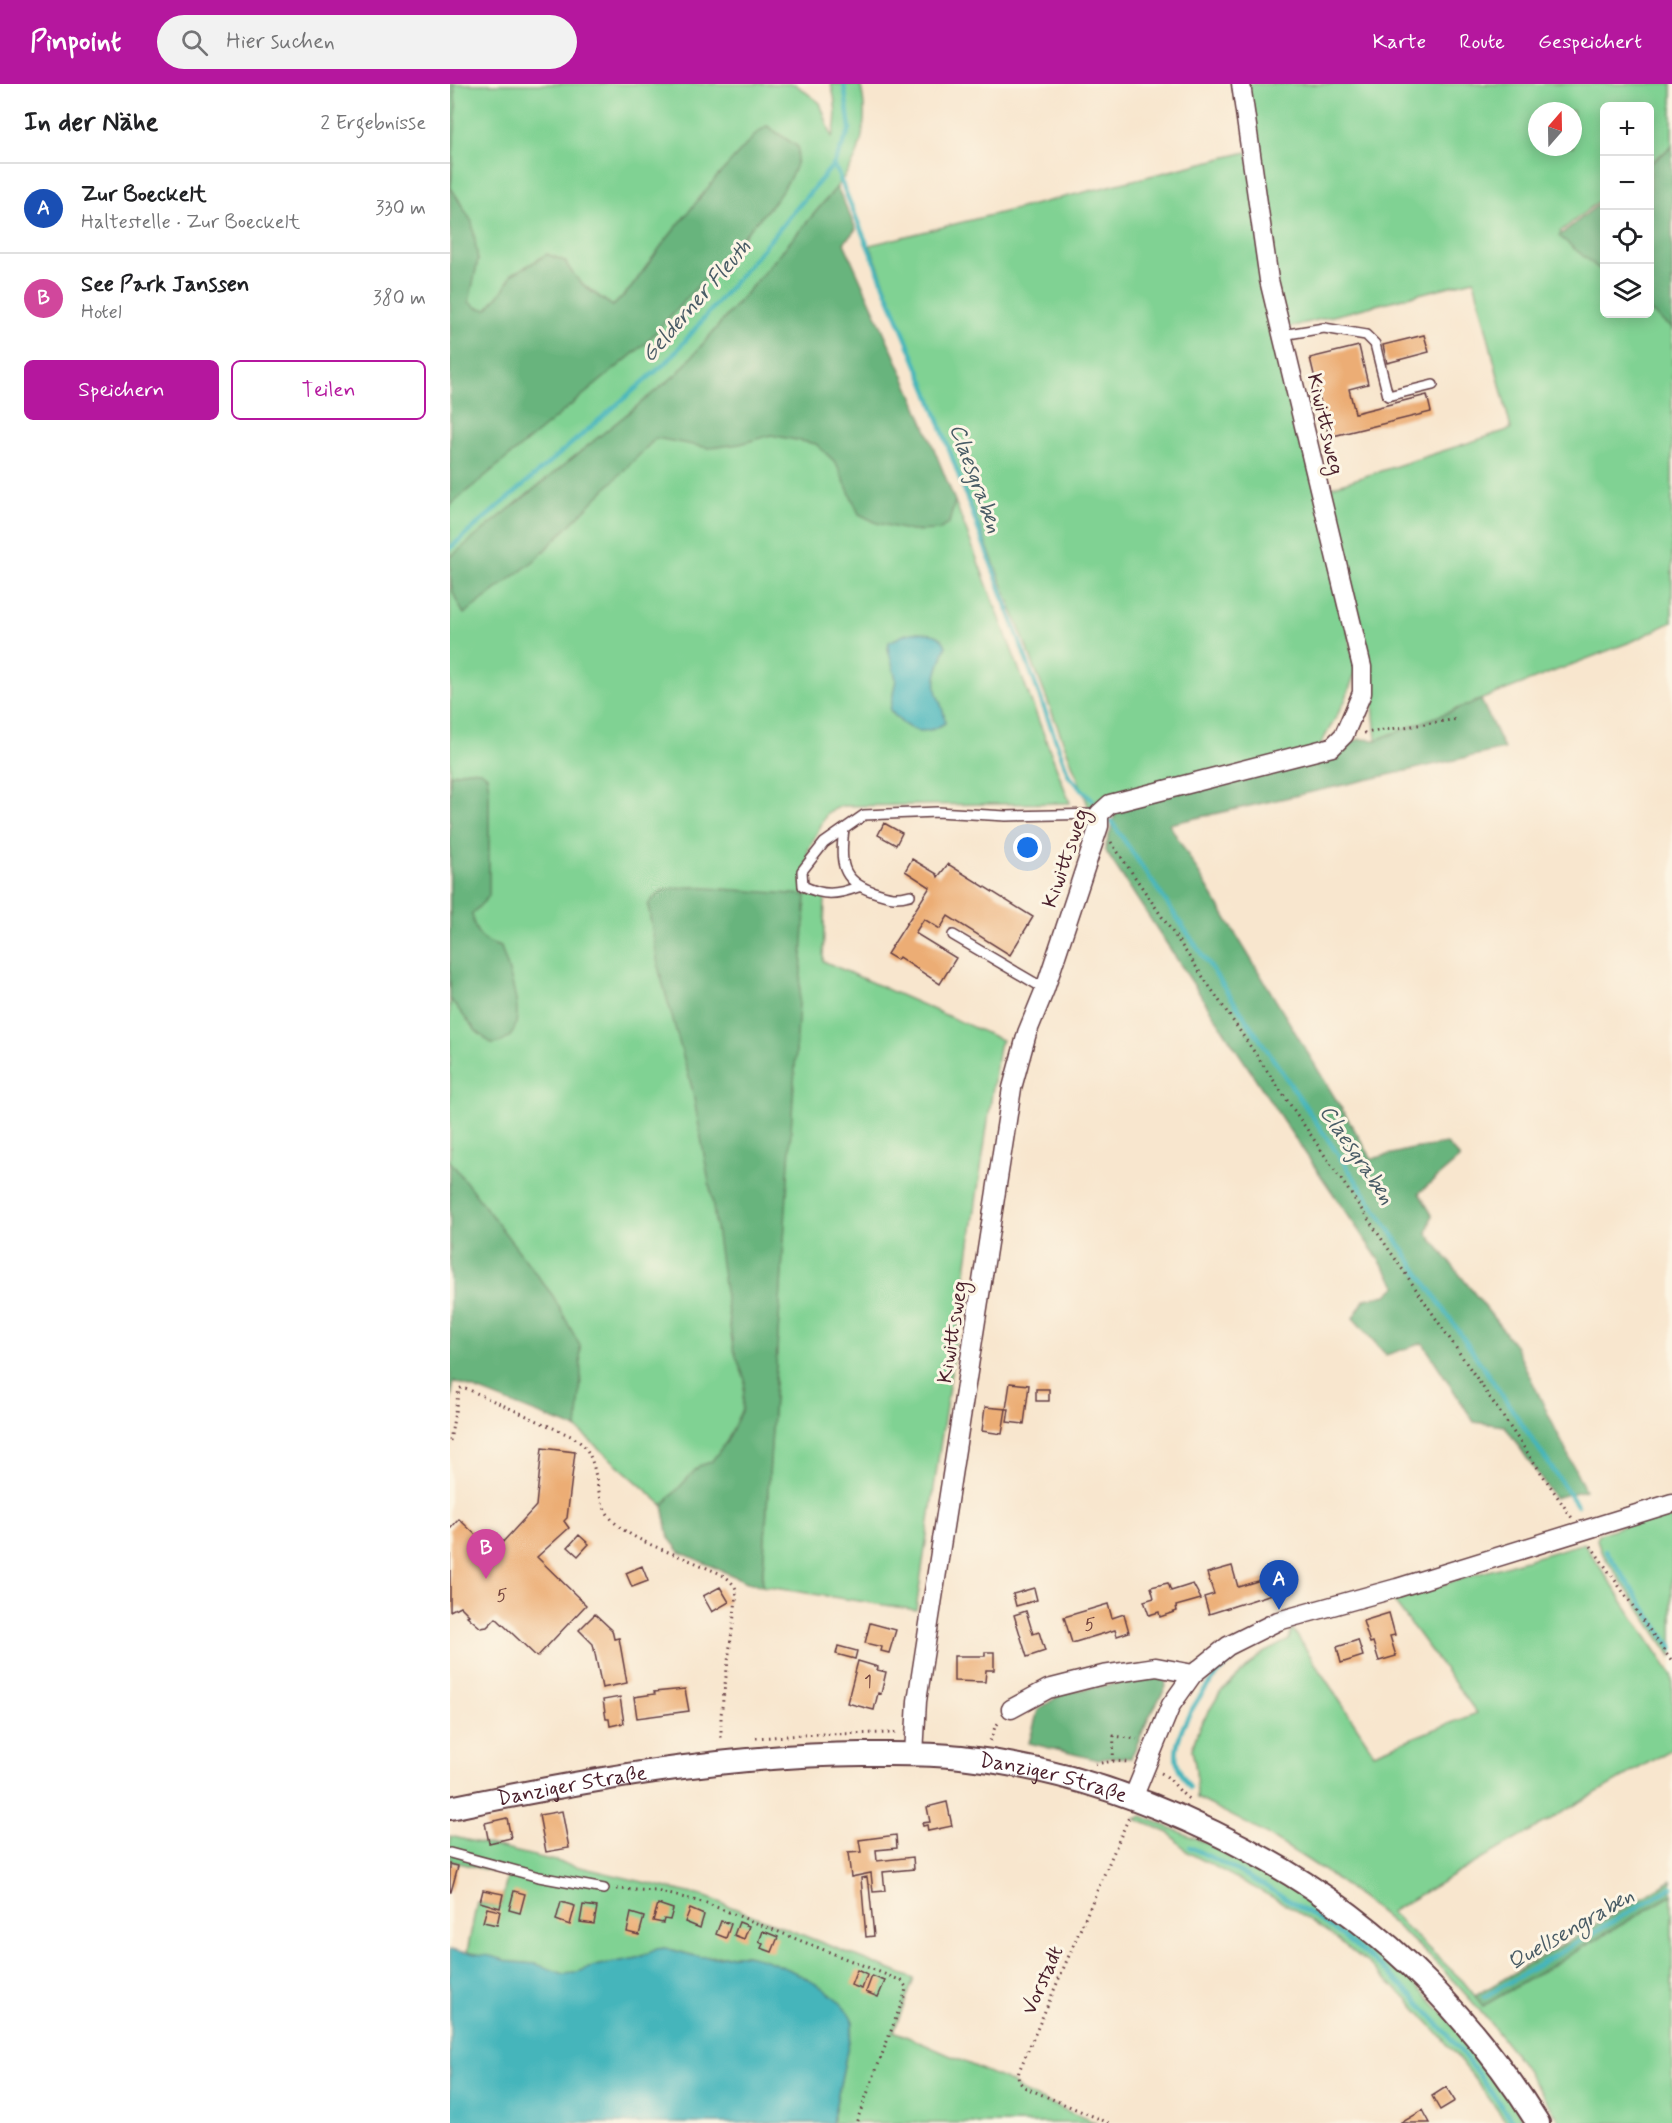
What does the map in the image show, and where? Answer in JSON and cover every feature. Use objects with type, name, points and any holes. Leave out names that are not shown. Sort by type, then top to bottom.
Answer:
[{"type":"street","name":"Kiwittsweg","points":[[914,1754],[919,1690],[1012,1088],[1027,1033],[1045,989],[1099,820],[1110,804],[1332,747],[1344,735],[1362,693],[1362,667],[1269,280],[1241,84]]},
{"type":"street","points":[[1133,1798],[1172,1705],[1193,1674],[1228,1646],[1278,1621],[1431,1578],[1672,1503]]},
{"type":"street","points":[[1011,1709],[1048,1689],[1103,1675],[1156,1667],[1193,1674]]},
{"type":"street","name":"Danziger Straße","points":[[450,1808],[575,1784],[704,1764],[772,1757],[914,1754],[960,1756],[1046,1772],[1133,1798],[1186,1820],[1269,1862],[1315,1890],[1354,1918],[1428,1983],[1506,2076],[1533,2121]]},
{"type":"lane","points":[[1282,335],[1324,328],[1366,335],[1374,344],[1388,396],[1433,384]]},
{"type":"lane","points":[[858,887],[839,894],[818,893],[802,886],[802,871],[824,843],[864,814],[938,812],[1099,820]]},
{"type":"lane","points":[[844,828],[841,852],[846,875],[858,887],[897,898],[910,895]]},
{"type":"lane","points":[[953,935],[1045,989]]},
{"type":"lane","points":[[450,1853],[539,1877],[604,1889]]},
{"type":"path","points":[[1344,735],[1458,719]]},
{"type":"path","points":[[1099,820],[1581,1532],[1611,1570],[1672,1662]]},
{"type":"path","points":[[450,1441],[459,1389],[463,1387],[573,1437],[584,1446],[590,1459],[603,1507],[609,1517],[621,1528],[732,1581],[736,1590],[736,1600],[720,1728],[721,1743]]},
{"type":"path","points":[[990,1741],[995,1727],[1011,1709]]},
{"type":"path","points":[[1113,1761],[1114,1736],[1137,1739]]},
{"type":"path","name":"Vorstadt","points":[[1109,2123],[1026,2088],[1019,2083],[1018,2079],[1019,2071],[1127,1824],[1133,1798]]},
{"type":"path","points":[[604,1889],[649,1890],[706,1903],[902,1982],[906,1987],[905,1994],[856,2123]]},
{"type":"green space","points":[[450,84],[454,84],[456,108],[451,188],[472,222],[478,260],[469,302],[478,308],[487,309],[504,289],[512,274],[547,254],[565,261],[580,281],[613,306],[631,288],[715,179],[757,133],[767,126],[798,147],[798,155],[794,169],[776,200],[646,343],[450,505]]},
{"type":"green space","points":[[454,84],[795,84],[820,103],[832,137],[836,110],[831,84],[860,84],[864,112],[861,141],[853,162],[837,187],[678,373],[482,531],[797,295],[955,501],[1070,803],[841,806],[827,813],[808,851],[806,894],[825,897],[823,961],[1002,1040],[999,1046],[916,1610],[762,1586],[805,896],[750,1451],[663,1505],[577,1429],[512,1291],[450,1219],[450,488],[458,498],[646,343],[776,200],[798,147],[767,126],[757,133],[662,245],[631,288],[613,306],[580,281],[565,261],[547,254],[512,274],[504,289],[487,310],[468,302],[478,260],[463,206],[451,188],[456,108]]},
{"type":"green space","points":[[1245,84],[1672,84],[1672,146],[1654,160],[1654,102],[1600,102],[1600,200],[1560,232],[1600,266],[1600,318],[1654,318],[1654,310],[1672,326],[1672,622],[1633,641],[1376,740],[1373,703],[1322,490],[1511,429],[1474,280],[1282,329]]},
{"type":"green space","points":[[1672,147],[1672,329],[1654,314],[1654,161]]},
{"type":"green space","points":[[1247,152],[1356,670],[1345,701],[1318,749],[1090,810],[870,245]]},
{"type":"green space","points":[[837,187],[856,229],[844,243],[914,399],[955,501],[949,523],[939,530],[911,531],[877,523],[859,514],[836,463],[816,444],[771,435],[740,444],[709,448],[656,438],[534,561],[464,614],[452,587],[450,557],[678,373]]},
{"type":"green space","points":[[1600,203],[1600,270],[1559,236]]},
{"type":"green space","points":[[1481,700],[1504,749],[1169,824],[1372,1159],[1412,1149],[1447,1144],[1460,1158],[1419,1193],[1432,1215],[1427,1233],[1514,1344],[1585,1490],[1554,1498],[1505,1426],[1474,1422],[1423,1343],[1386,1355],[1353,1318],[1365,1299],[1387,1295],[1397,1286],[1290,1131],[1105,850],[1115,813],[1141,798],[1264,770],[1360,739],[1376,740]]},
{"type":"green space","points":[[467,770],[481,771],[487,776],[489,789],[489,896],[472,914],[473,921],[480,936],[501,947],[514,988],[516,1004],[517,1018],[514,1031],[506,1040],[492,1044],[476,1031],[450,999],[450,775]]},
{"type":"green space","points":[[693,887],[806,895],[762,1586],[747,1582],[680,1552],[669,1538],[663,1505],[699,1466],[711,1462],[727,1441],[742,1409],[745,1380],[733,1348],[711,1193],[692,1088],[659,970],[648,905],[662,892],[673,888]]},
{"type":"green space","points":[[450,1161],[553,1296],[580,1346],[581,1380],[577,1429],[454,1381],[450,1406]]},
{"type":"green space","points":[[1672,1509],[1670,1516],[1672,1520],[1672,1657],[1600,1550],[1597,1539],[1599,1534]]},
{"type":"green space","points":[[1584,1543],[1672,1675],[1672,1749],[1390,1912],[1463,1981],[1483,2006],[1672,1895],[1672,2123],[1561,2123],[1502,2038],[1471,2000],[1401,1930],[1321,1869],[1258,1830],[1197,1798],[1196,1770],[1192,1749],[1199,1727],[1220,1693],[1261,1654],[1289,1640],[1292,1628],[1374,1753],[1477,1713],[1392,1599]]},
{"type":"green space","points":[[1162,1672],[1166,1687],[1149,1717],[1131,1758],[1113,1757],[1098,1760],[1029,1743],[1038,1710],[1063,1693],[1129,1681]]},
{"type":"green space","points":[[1142,1816],[1218,1848],[1301,1892],[1381,1950],[1447,2017],[1497,2079],[1522,2118],[1520,2121],[1507,2123],[1438,2033],[1407,1999],[1369,1964],[1289,1906],[1187,1852],[1169,1833],[1135,1819]]},
{"type":"green space","points":[[450,1836],[706,1897],[914,1979],[894,2031],[1015,2084],[1022,2092],[1096,2123],[832,2123],[853,2022],[835,1998],[804,1977],[747,1955],[699,1957],[666,1948],[657,1949],[638,1958],[564,1974],[526,1963],[467,1952],[477,1902],[500,1907],[508,1875],[450,1861]]},
{"type":"green space","points":[[1672,1880],[1672,1895],[1483,2006],[1475,1996]]},
{"type":"water","points":[[918,632],[938,636],[946,646],[936,682],[945,723],[937,728],[922,731],[908,727],[890,710],[896,679],[888,649],[889,642],[906,634]]},
{"type":"water","points":[[666,1948],[700,1957],[740,1955],[757,1958],[806,1978],[836,1999],[853,2022],[832,2123],[450,2123],[450,1950],[512,1962],[536,1964],[564,1974],[638,1958],[657,1949]]},
{"type":"building","points":[[1424,335],[1429,352],[1387,363],[1383,345]]},
{"type":"building","points":[[1359,346],[1368,384],[1349,389],[1355,413],[1427,395],[1431,412],[1329,437],[1310,358]]},
{"type":"building","points":[[884,823],[902,833],[896,845],[878,835]]},
{"type":"building","points":[[912,859],[937,874],[938,877],[948,864],[1033,917],[1010,955],[948,916],[940,929],[924,919],[915,933],[956,958],[940,984],[899,957],[897,960],[887,954],[930,887],[905,871]]},
{"type":"building","points":[[1010,1383],[1029,1385],[1024,1424],[1007,1422],[1009,1409],[1006,1409]]},
{"type":"building","points":[[1036,1389],[1049,1389],[1049,1401],[1036,1401]]},
{"type":"building","points":[[985,1407],[1006,1409],[1002,1434],[982,1431]]},
{"type":"building","points":[[542,1448],[575,1452],[567,1518],[564,1521],[569,1528],[537,1557],[586,1605],[537,1657],[496,1618],[487,1627],[481,1628],[467,1616],[469,1615],[460,1606],[450,1611],[450,1529],[459,1519],[482,1541],[489,1533],[501,1544],[536,1506]]},
{"type":"building","points":[[579,1535],[589,1544],[578,1556],[568,1547]]},
{"type":"building","points":[[642,1566],[648,1581],[632,1587],[626,1573]]},
{"type":"building","points":[[1232,1566],[1238,1587],[1267,1578],[1272,1594],[1209,1614],[1204,1597],[1214,1594],[1207,1573]]},
{"type":"building","points":[[1168,1583],[1171,1591],[1193,1584],[1201,1599],[1176,1606],[1177,1611],[1160,1617],[1159,1612],[1149,1615],[1144,1601],[1154,1598],[1151,1587]]},
{"type":"building","points":[[720,1587],[729,1602],[712,1612],[703,1596]]},
{"type":"building","points":[[1034,1588],[1037,1600],[1016,1606],[1013,1594]]},
{"type":"building","points":[[1108,1604],[1112,1618],[1124,1614],[1129,1632],[1117,1636],[1115,1630],[1072,1643],[1064,1617]]},
{"type":"building","points":[[1026,1611],[1033,1634],[1039,1632],[1045,1651],[1027,1657],[1014,1615]]},
{"type":"building","points":[[1389,1613],[1395,1635],[1390,1636],[1396,1656],[1379,1661],[1363,1621]]},
{"type":"building","points":[[595,1614],[612,1630],[614,1639],[619,1638],[627,1683],[602,1688],[593,1644],[579,1630]]},
{"type":"building","points":[[870,1623],[896,1630],[889,1653],[881,1651],[882,1647],[865,1643]]},
{"type":"building","points":[[1358,1640],[1363,1656],[1341,1663],[1337,1647]]},
{"type":"building","points":[[838,1646],[857,1651],[855,1659],[836,1654]]},
{"type":"building","points":[[985,1652],[994,1652],[994,1670],[986,1670],[985,1682],[954,1681],[954,1656],[985,1656]]},
{"type":"building","points":[[858,1661],[886,1672],[881,1694],[878,1693],[874,1710],[847,1703]]},
{"type":"building","points":[[685,1689],[689,1711],[637,1718],[634,1697],[655,1694],[654,1692]]},
{"type":"building","points":[[620,1697],[624,1723],[610,1726],[609,1719],[606,1719],[603,1700]]},
{"type":"building","points":[[947,1802],[952,1826],[928,1831],[927,1825],[923,1826],[922,1823],[930,1822],[927,1807]]},
{"type":"building","points":[[562,1811],[569,1848],[546,1852],[539,1815]]},
{"type":"building","points":[[507,1818],[511,1838],[489,1843],[485,1823]]},
{"type":"building","points":[[896,1835],[897,1848],[876,1850],[877,1861],[913,1857],[914,1869],[883,1872],[885,1891],[873,1892],[871,1873],[851,1877],[848,1853],[861,1852],[859,1840]]},
{"type":"building","points":[[450,1864],[458,1866],[451,1892],[450,1892]]},
{"type":"building","points":[[867,1877],[874,1936],[866,1937],[861,1878]]},
{"type":"building","points":[[483,1890],[503,1894],[500,1908],[480,1902]]},
{"type":"building","points":[[514,1891],[525,1894],[520,1913],[509,1910]]},
{"type":"building","points":[[561,1902],[575,1906],[570,1925],[556,1920]]},
{"type":"building","points":[[658,1904],[673,1909],[670,1920],[664,1919],[663,1923],[653,1921]]},
{"type":"building","points":[[583,1905],[597,1907],[594,1924],[580,1922]]},
{"type":"building","points":[[487,1908],[500,1911],[497,1925],[483,1922]]},
{"type":"building","points":[[690,1909],[704,1915],[700,1928],[685,1922]]},
{"type":"building","points":[[631,1913],[644,1917],[639,1935],[627,1932]]},
{"type":"building","points":[[721,1921],[731,1924],[726,1938],[716,1934]]},
{"type":"building","points":[[739,1922],[749,1926],[744,1939],[734,1935]]},
{"type":"building","points":[[763,1931],[778,1937],[772,1952],[761,1948],[763,1944],[759,1942]]},
{"type":"building","points":[[857,1970],[867,1975],[862,1989],[851,1985]]},
{"type":"building","points":[[872,1976],[885,1981],[878,1997],[866,1992]]},
{"type":"building","points":[[1446,2087],[1455,2101],[1440,2110],[1432,2096]]},
{"type":"building","points":[[1423,2110],[1430,2123],[1401,2123]]},
{"type":"waterway","name":"Gelderner Fleuth","points":[[450,548],[669,360],[834,164],[850,129],[844,84]]},
{"type":"waterway","name":"Claesgraben","points":[[834,164],[928,392],[1069,776],[1092,800]]},
{"type":"waterway","name":"Claesgraben","points":[[1111,821],[1577,1505]]},
{"type":"waterway","name":"Claesgraben","points":[[1606,1551],[1672,1648]]},
{"type":"waterway","points":[[1190,1788],[1178,1766],[1177,1751],[1179,1738],[1191,1710],[1226,1666],[1269,1637]]},
{"type":"waterway","points":[[1190,1847],[1295,1904],[1329,1926],[1391,1975],[1446,2033],[1512,2120]]},
{"type":"waterway","name":"Quellsengraben","points":[[1484,1997],[1672,1887]]},
{"type":"place","name":"See Park Janssen","points":[[486,1579]]},
{"type":"place","name":"Zur Boeckelt","points":[[1279,1610]]}]
